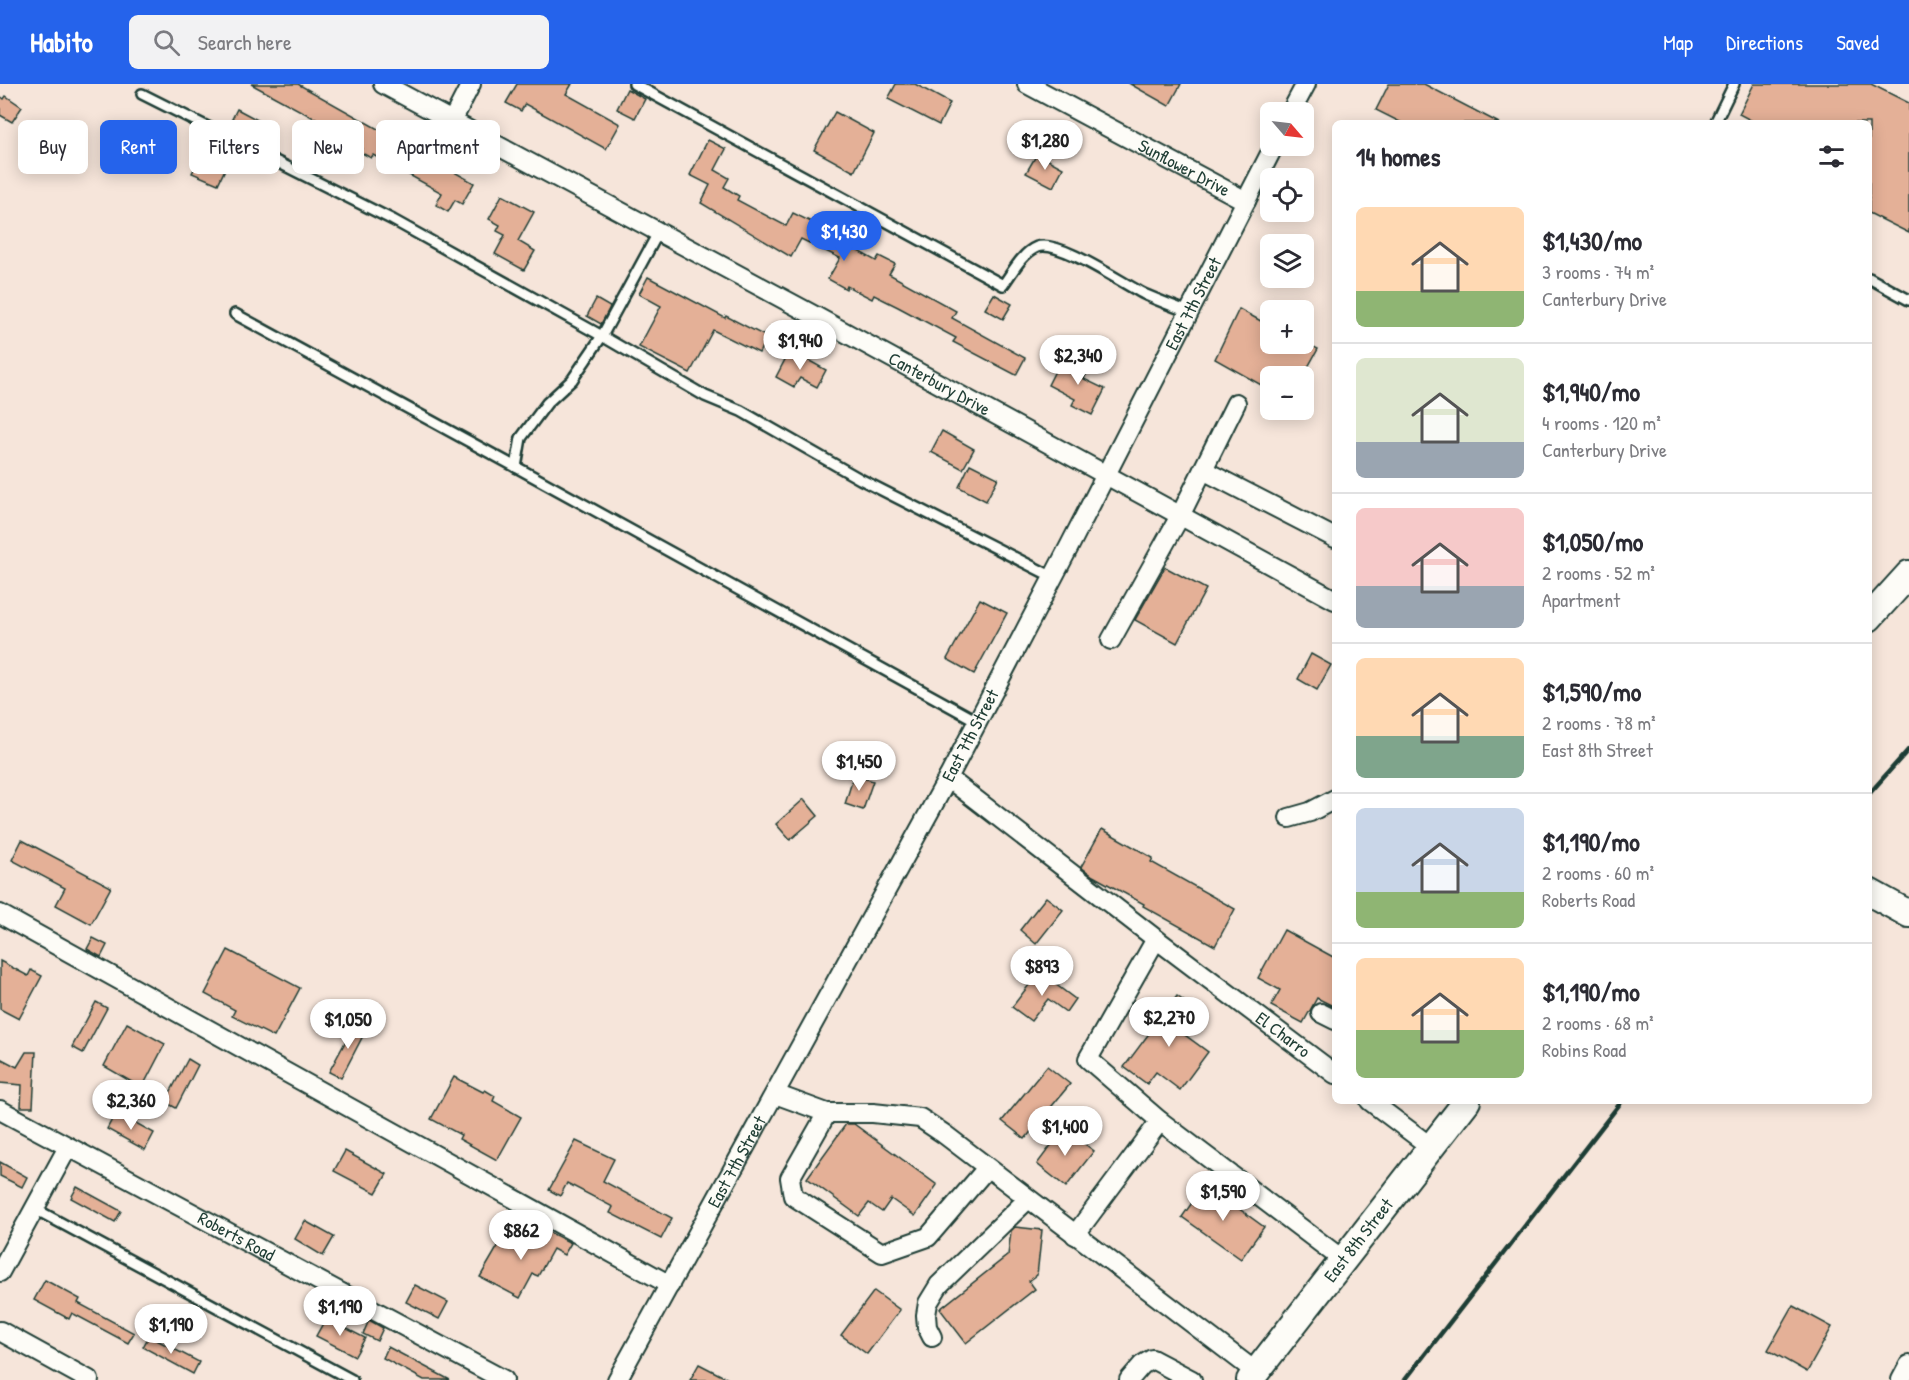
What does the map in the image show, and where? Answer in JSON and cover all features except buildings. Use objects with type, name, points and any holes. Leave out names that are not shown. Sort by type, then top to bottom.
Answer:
[{"type":"main road","points":[[1872,615],[1909,574]]},
{"type":"main road","points":[[1872,894],[1909,914]]},
{"type":"main road","name":"East 8th Street","points":[[1253,1376],[1465,1104]]},
{"type":"street","name":"Canterbury Drive","points":[[383,84],[450,120]]},
{"type":"street","points":[[453,120],[471,84]]},
{"type":"street","name":"Sunflower Drive","points":[[1028,84],[1246,201]]},
{"type":"street","name":"Canterbury Drive","points":[[500,147],[1332,598]]},
{"type":"street","name":"East 7th Street","points":[[618,1380],[948,778],[1269,156]]},
{"type":"street","points":[[1111,640],[1180,516],[1236,403]]},
{"type":"street","points":[[1203,470],[1332,536]]},
{"type":"street","name":"El Charro","points":[[948,778],[1332,1072]]},
{"type":"street","points":[[1289,818],[1310,812],[1332,801]]},
{"type":"street","points":[[0,914],[670,1285]]},
{"type":"street","points":[[1156,939],[1088,1059],[1160,1121],[1343,1260]]},
{"type":"street","points":[[775,1094],[827,1113],[873,1113],[920,1118],[1075,1235],[1253,1376]]},
{"type":"street","points":[[1374,1104],[1431,1147]]},
{"type":"street","name":"Roberts Road","points":[[0,1110],[504,1380]]},
{"type":"street","points":[[827,1113],[790,1178],[793,1196],[882,1253],[928,1237],[987,1168]]},
{"type":"street","points":[[1075,1235],[1160,1121]]},
{"type":"street","points":[[0,1272],[69,1147]]},
{"type":"street","points":[[932,1337],[927,1327],[926,1315],[928,1303],[939,1285],[1028,1199]]},
{"type":"street","points":[[0,1331],[89,1380]]},
{"type":"street","points":[[1129,1380],[1142,1365],[1152,1359],[1192,1380]]},
{"type":"street","points":[[1901,1380],[1909,1365]]},
{"type":"lane","points":[[634,84],[1003,285],[1026,255],[1036,247],[1047,245],[1063,249],[1145,294],[1189,312]]},
{"type":"lane","points":[[1716,120],[1734,84]]},
{"type":"lane","points":[[142,94],[393,220],[705,396],[741,411],[860,479],[1053,576]]},
{"type":"lane","points":[[516,466],[521,438],[547,403],[572,380],[602,336],[658,233]]},
{"type":"lane","points":[[1872,280],[1909,300]]},
{"type":"lane","points":[[235,314],[516,466],[977,721]]},
{"type":"lane","points":[[35,1209],[352,1380]]},
{"type":"railway","points":[[1872,791],[1909,749]]},
{"type":"railway","points":[[1405,1380],[1620,1104]]}]
